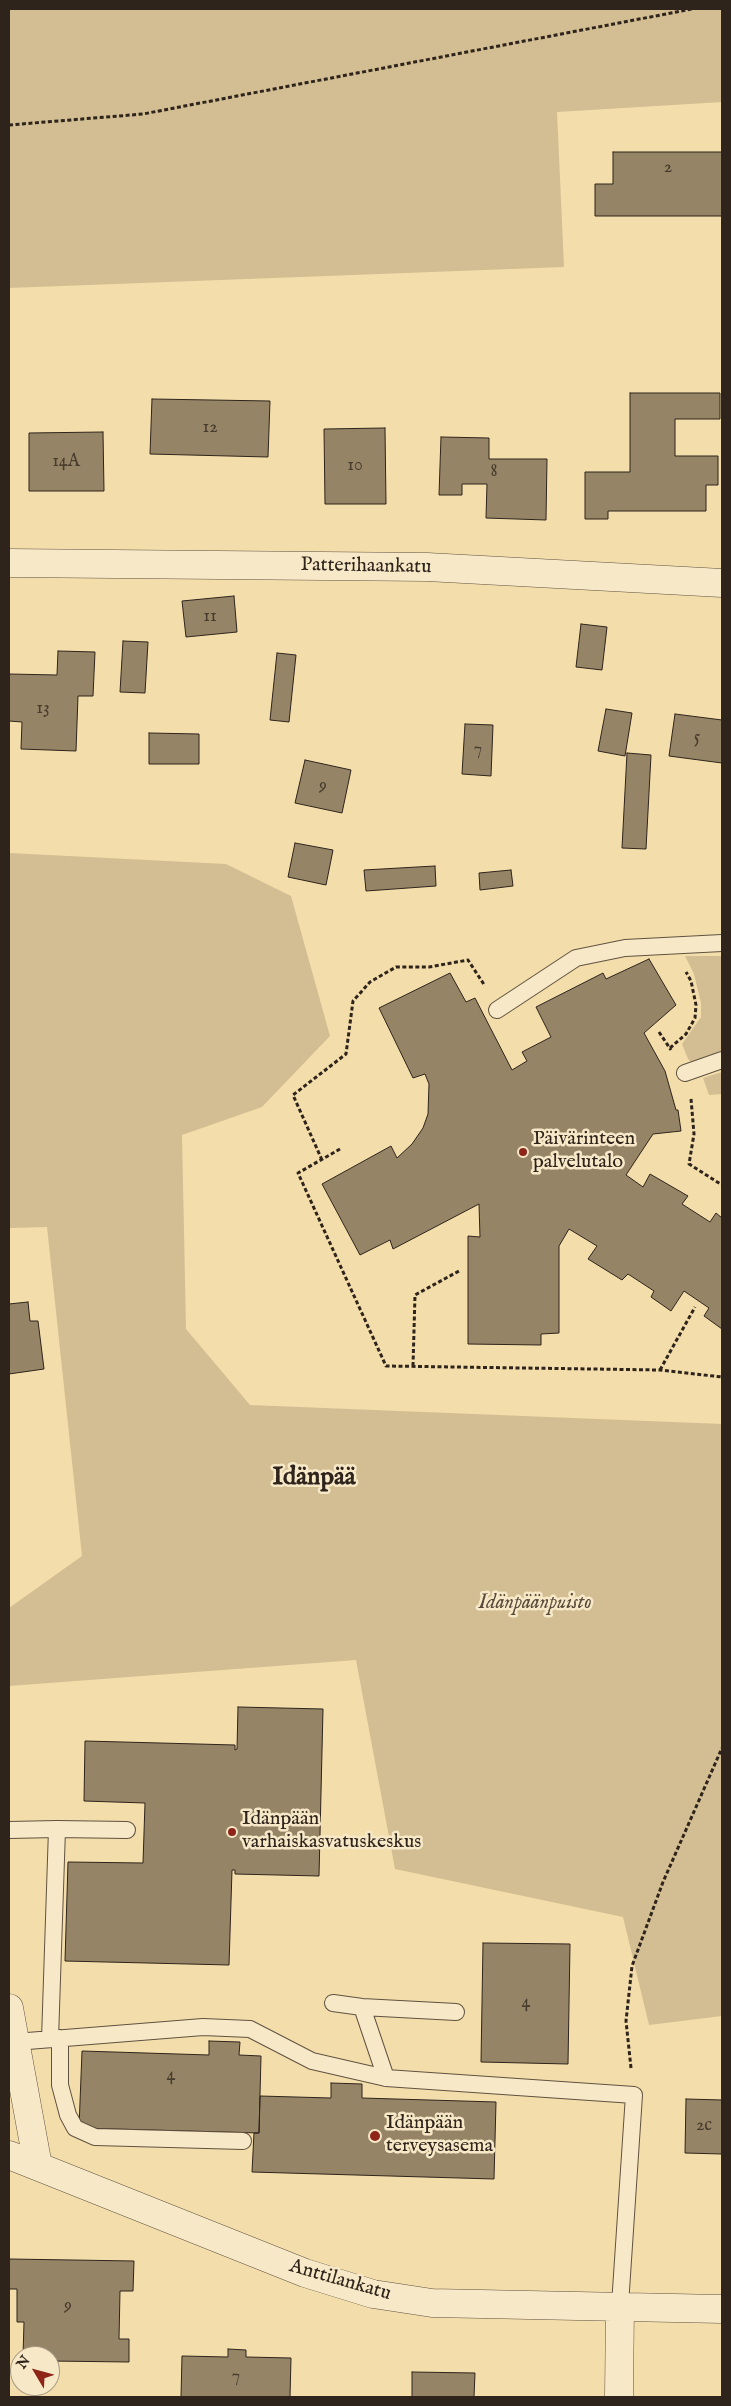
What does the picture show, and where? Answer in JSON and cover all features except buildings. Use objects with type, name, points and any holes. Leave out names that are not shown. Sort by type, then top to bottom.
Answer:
[{"type":"street","name":"Patterihaankatu","points":[[9,563],[427,567],[722,583]]},
{"type":"street","points":[[9,2008],[38,2166]]},
{"type":"street","name":"Anttilankatu","points":[[9,2155],[305,2273],[373,2294],[432,2303],[620,2305],[722,2309]]},
{"type":"street","points":[[620,2305],[620,2397]]},
{"type":"lane","points":[[497,1010],[576,958],[625,948],[672,944],[722,943]]},
{"type":"lane","points":[[685,1073],[722,1060]]},
{"type":"lane","points":[[57,1829],[55,2038],[60,2085],[68,2115],[75,2128],[95,2137],[243,2141]]},
{"type":"lane","points":[[9,1830],[127,1830]]},
{"type":"lane","points":[[333,2003],[362,2007],[456,2012]]},
{"type":"lane","points":[[362,2007],[386,2078]]},
{"type":"lane","points":[[15,2042],[203,2027],[250,2030],[312,2061],[386,2078],[634,2095],[620,2305]]},
{"type":"path","points":[[9,125],[143,114],[692,9]]},
{"type":"path","points":[[670,1048],[686,1034],[695,1018],[696,1006],[691,981],[672,944]]},
{"type":"path","points":[[322,1160],[292,1095],[346,1054],[353,1001],[370,982],[396,967],[429,967],[468,960],[497,1010]]},
{"type":"path","points":[[658,1032],[685,1073],[691,1097],[694,1134],[689,1164],[722,1185]]},
{"type":"path","points":[[340,1149],[298,1173],[386,1366],[660,1370],[722,1377]]},
{"type":"path","points":[[413,1366],[415,1295],[459,1271]]},
{"type":"path","points":[[660,1370],[695,1307]]},
{"type":"path","points":[[634,2095],[626,2021],[632,1966],[662,1882],[722,1748]]},
{"type":"green space","points":[[9,9],[722,9],[722,102],[557,112],[564,267],[9,288]]},
{"type":"green space","name":"Idänpäänpuisto","points":[[9,853],[226,864],[291,896],[330,1036],[262,1107],[182,1135],[186,1329],[250,1405],[722,1424],[722,2016],[649,2025],[623,1917],[395,1869],[356,1660],[9,1686],[9,1608],[82,1556],[47,1227],[9,1228]]},
{"type":"green space","points":[[685,956],[722,956],[722,1053],[692,1063],[688,1059],[682,1044],[701,1017],[701,1003],[694,974]]},
{"type":"green space","points":[[722,1072],[722,1094],[709,1095],[703,1078]]},
{"type":"place","name":"Päivärinteen palvelutalo","points":[[523,1152]]},
{"type":"place","name":"Idänpään varhaiskasvatuskeskus","points":[[232,1832]]},
{"type":"place","name":"Idänpään terveysasema","points":[[375,2136]]},
{"type":"district","name":"Idänpää","points":[[314,1479]]}]
